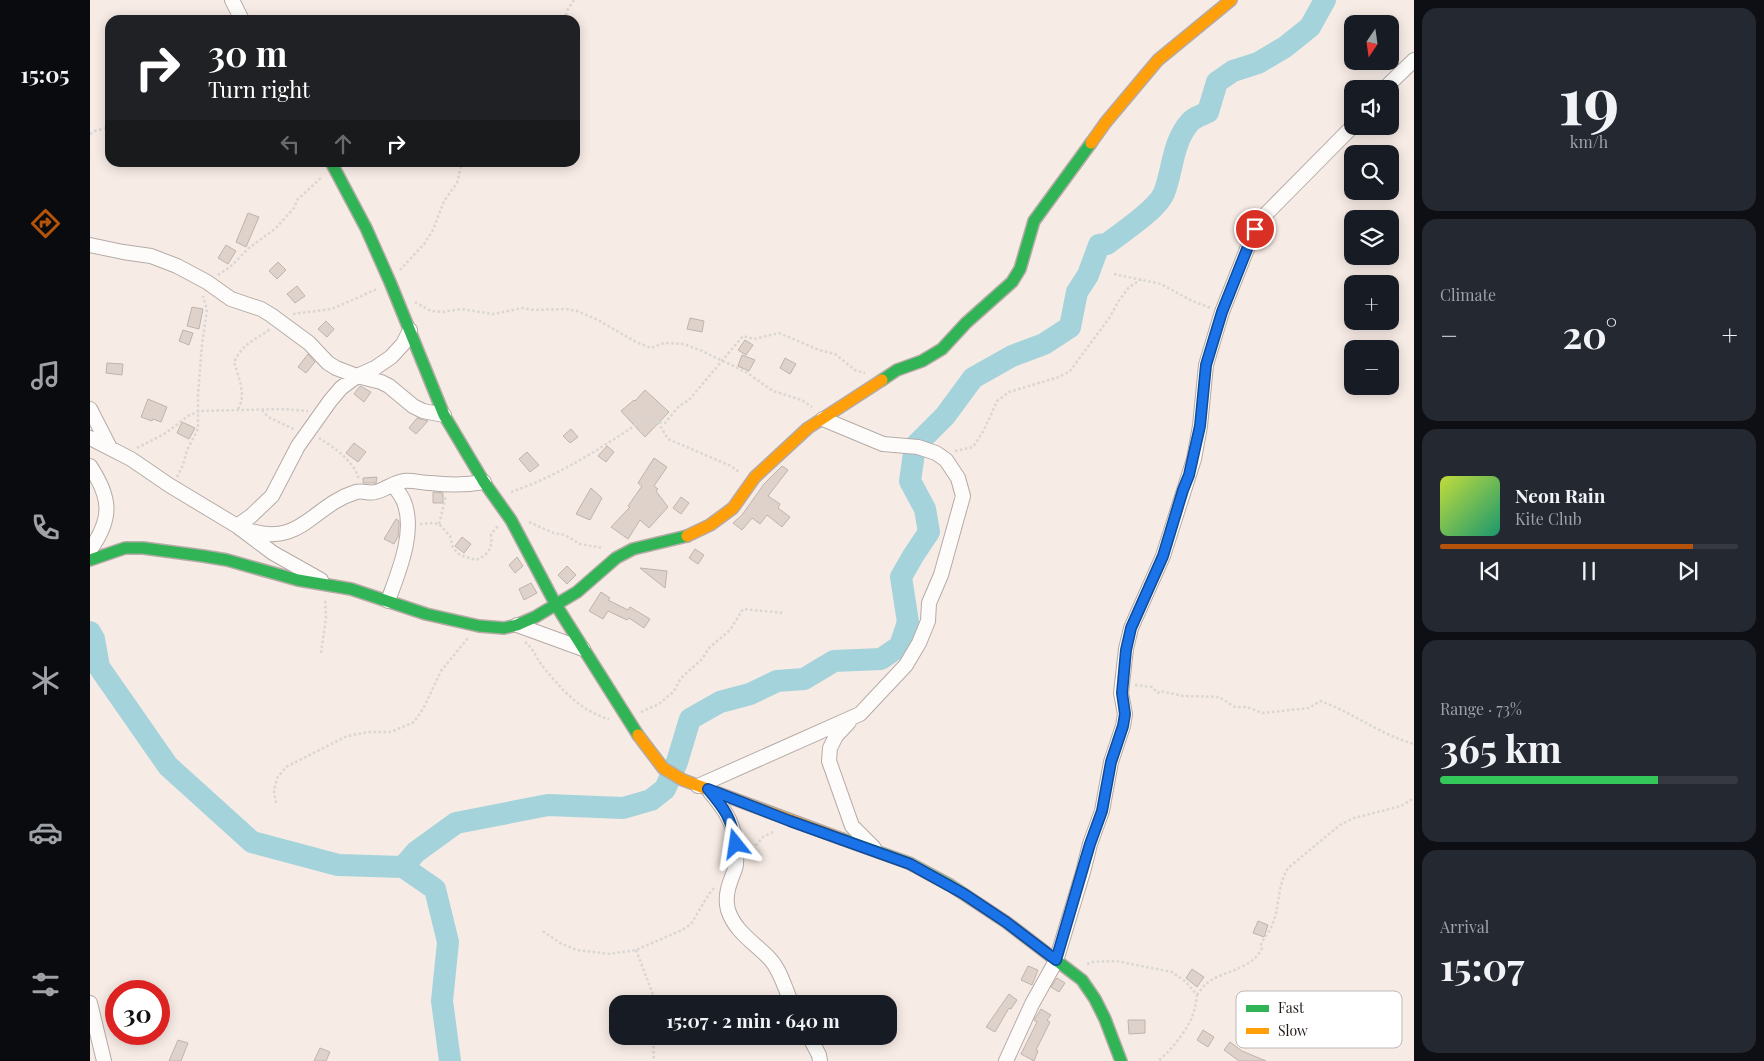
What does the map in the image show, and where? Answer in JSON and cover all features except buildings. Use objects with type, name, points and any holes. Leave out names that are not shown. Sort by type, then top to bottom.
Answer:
[{"type":"street","points":[[232,0],[240,15]]},
{"type":"street","points":[[90,560],[125,548],[143,548],[228,560],[275,574],[367,593],[426,614],[479,626],[504,628],[517,625],[535,617],[577,592],[602,568],[625,553],[633,549],[681,538],[710,525],[733,508],[748,486],[777,454],[796,437],[897,370],[922,360],[942,349],[966,323],[1012,282],[1020,269],[1034,221],[1106,122],[1158,60],[1231,0]]},
{"type":"street","points":[[1393,80],[1414,60]]},
{"type":"street","points":[[1006,1061],[1032,1004],[1056,960],[1090,844],[1102,811],[1111,762],[1125,714],[1122,684],[1131,628],[1163,556],[1194,459],[1200,426],[1206,365],[1222,312],[1255,229],[1266,213],[1344,135]]},
{"type":"street","points":[[333,167],[366,228],[444,415],[484,482],[496,496],[527,549],[556,605],[583,649],[630,724],[663,768],[683,780],[910,864],[950,885],[1006,922],[1082,980],[1107,1019],[1121,1061]]},
{"type":"street","points":[[90,245],[160,258],[198,277],[231,299],[261,309],[281,321],[319,351],[328,363],[358,376],[389,386],[413,406],[423,411],[444,415]]},
{"type":"street","points":[[237,526],[251,516],[272,496],[298,446],[341,388],[391,357],[402,344],[410,330]]},
{"type":"street","points":[[90,409],[114,450]]},
{"type":"street","points":[[703,787],[860,714],[906,665],[928,621],[929,603],[941,575],[963,496],[958,478],[946,460],[936,453],[918,447],[882,444],[822,419]]},
{"type":"street","points":[[90,438],[114,450],[237,526],[273,553],[330,585]]},
{"type":"street","points":[[90,466],[104,492],[107,504],[103,528],[90,550]]},
{"type":"street","points":[[237,526],[256,533],[276,535],[305,524],[324,508],[358,492],[374,493],[403,481],[434,484],[474,484],[484,482]]},
{"type":"street","points":[[388,601],[402,560],[408,524],[404,502],[394,485]]},
{"type":"street","points":[[517,625],[583,649]]},
{"type":"street","points":[[854,716],[836,736],[830,748],[829,761],[852,826],[876,851]]},
{"type":"street","points":[[703,787],[724,808],[733,825],[736,844],[736,866],[729,882],[726,898],[728,910],[735,925],[769,959],[778,971],[788,995]]},
{"type":"street","points":[[90,1003],[104,1061]]},
{"type":"street","points":[[813,1045],[820,1061]]},
{"type":"path","points":[[566,15],[574,0]]},
{"type":"path","points":[[90,134],[105,129]]},
{"type":"path","points":[[173,487],[183,465],[187,450],[198,430],[200,357],[207,310],[198,277],[208,279],[216,277],[230,267],[249,248],[276,228],[294,208],[298,200],[324,176],[329,167]]},
{"type":"path","points":[[238,409],[242,403],[240,376],[234,362],[247,343],[265,333],[286,316],[332,309],[390,282],[424,244],[433,230],[444,201],[457,183],[461,167]]},
{"type":"path","points":[[1114,274],[1161,284],[1192,301],[1222,312]]},
{"type":"path","points":[[936,453],[973,447],[984,430],[997,401],[1009,392],[1070,372],[1110,317],[1118,302],[1129,288],[1142,279]]},
{"type":"path","points":[[400,306],[406,301],[413,301],[431,311],[443,312],[461,309],[493,314],[522,308],[577,311],[651,348],[664,342],[684,344],[702,351],[746,372],[773,391],[802,400],[819,411],[822,419]]},
{"type":"path","points":[[658,422],[665,423],[678,406],[690,400],[742,336],[754,339],[779,333],[819,350],[835,354],[855,370],[863,373],[872,371]]},
{"type":"path","points":[[114,450],[128,451],[140,446],[199,411],[282,409],[322,412]]},
{"type":"path","points":[[261,410],[268,417],[286,426],[308,432],[330,445],[354,467],[359,478],[358,492]]},
{"type":"path","points":[[496,496],[523,488],[602,447],[650,416],[658,422],[668,439],[738,470],[748,486]]},
{"type":"path","points":[[439,524],[446,495],[459,483]]},
{"type":"path","points":[[321,653],[330,585]]},
{"type":"path","points":[[524,642],[531,646],[539,662],[581,706],[598,716],[630,724],[642,710],[659,704],[674,691],[681,678],[702,659],[709,648],[730,630],[743,610],[784,613]]},
{"type":"path","points":[[276,804],[274,791],[277,778],[286,767],[346,736],[369,732],[391,732],[414,722],[423,709],[441,671],[479,626]]},
{"type":"path","points":[[1122,684],[1152,687],[1158,693],[1160,691],[1183,696],[1219,697],[1235,707],[1262,712],[1309,708],[1320,701],[1414,744]]},
{"type":"path","points":[[1158,1061],[1166,1055],[1183,1033],[1194,1013],[1197,995],[1207,983],[1249,964],[1259,955],[1262,948],[1261,944],[1273,925],[1282,878],[1288,868],[1340,825],[1354,818],[1402,806],[1414,798]]},
{"type":"path","points":[[736,866],[763,837],[790,821]]},
{"type":"path","points":[[543,932],[560,943],[577,950],[610,954],[636,950],[682,930],[691,924],[709,894],[720,882]]},
{"type":"path","points":[[636,950],[653,995]]},
{"type":"path","points":[[1071,971],[1093,962],[1116,961],[1172,972],[1186,982],[1197,995]]},
{"type":"path","points":[[653,1045],[654,1061]]},
{"type":"waterway","points":[[403,867],[416,852],[456,823],[548,805],[623,808],[651,800],[665,789],[677,762],[690,719],[720,702],[750,694],[777,681],[804,679],[834,661],[881,659],[900,646],[908,622],[901,577],[929,532],[925,509],[910,481],[915,446],[945,416],[973,378],[1012,356],[1044,344],[1070,327],[1077,292],[1088,275],[1099,245],[1107,244],[1147,213],[1160,200],[1167,184],[1180,138],[1191,121],[1208,112],[1217,82],[1233,71],[1258,63],[1285,47],[1310,27],[1325,0]]},
{"type":"waterway","points":[[90,632],[94,639],[99,667],[168,766],[252,842],[338,865],[403,867],[435,889],[448,942],[442,1001],[450,1061]]},
{"type":"traffic: fast","points":[[882,380],[897,370],[922,361],[942,349],[966,323],[1012,282],[1020,269],[1034,221],[1091,143]]},
{"type":"traffic: fast","points":[[334,167],[366,228],[444,415],[484,482],[511,520],[556,605],[638,735]]},
{"type":"traffic: fast","points":[[90,560],[125,548],[143,548],[203,556],[227,560],[298,580],[351,589],[426,614],[479,626],[504,628],[517,625],[535,617],[577,592],[616,558],[633,549],[687,536]]},
{"type":"traffic: fast","points":[[842,839],[909,863],[950,885],[1006,922],[1082,980],[1095,999],[1105,1019],[1121,1061]]},
{"type":"traffic: slow","points":[[1091,143],[1106,122],[1158,60],[1231,0]]},
{"type":"traffic: slow","points":[[687,536],[710,525],[733,508],[755,477],[808,428],[882,380]]},
{"type":"traffic: slow","points":[[638,735],[663,768],[683,780],[842,839]]},
{"type":"route","points":[[736,844],[733,825],[724,808],[708,789],[910,864],[964,894],[1006,922],[1056,960],[1090,844],[1102,811],[1111,762],[1123,726],[1125,714],[1122,693],[1126,650],[1131,628],[1163,556],[1194,459],[1200,426],[1206,365],[1222,312],[1255,229]]}]
